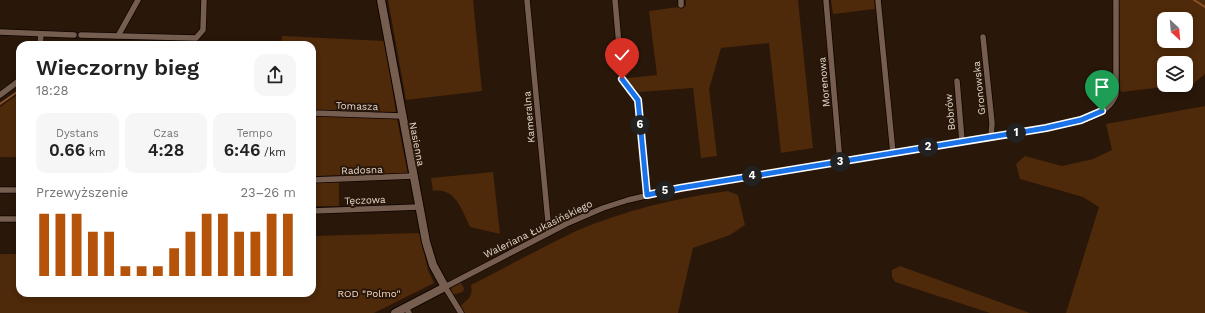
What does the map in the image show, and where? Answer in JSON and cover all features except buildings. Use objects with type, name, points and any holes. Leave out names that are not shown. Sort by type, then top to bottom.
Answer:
[{"type":"street","points":[[118,36],[138,0]]},
{"type":"street","points":[[81,35],[196,38],[203,30],[204,0]]},
{"type":"street","name":"Nasienna","points":[[381,0],[429,256],[445,288]]},
{"type":"street","name":"Kameralna","points":[[527,0],[549,232]]},
{"type":"street","points":[[614,0],[622,79],[638,100],[647,195]]},
{"type":"street","name":"Morenowa","points":[[826,0],[840,162]]},
{"type":"street","points":[[878,0],[893,153]]},
{"type":"street","name":"Waleriana Łukasińskiego","points":[[395,313],[407,310],[549,232],[602,208],[647,195],[1046,128],[1081,120],[1102,111],[1111,104],[1116,94],[1116,0]]},
{"type":"street","points":[[0,32],[74,35]]},
{"type":"street","points":[[40,41],[41,34]]},
{"type":"street","name":"Gronowska","points":[[983,38],[992,123],[991,137]]},
{"type":"street","name":"Bobrów","points":[[957,81],[962,141]]},
{"type":"street","points":[[0,95],[16,83]]},
{"type":"street","name":"Tomasza","points":[[316,113],[402,116]]},
{"type":"street","name":"Radosna","points":[[316,180],[413,176]]},
{"type":"street","points":[[0,190],[16,190]]},
{"type":"street","name":"Tęczowa","points":[[316,210],[419,208]]},
{"type":"street","points":[[0,219],[16,219]]},
{"type":"street","points":[[445,288],[462,313]]},
{"type":"green space","points":[[388,0],[473,0],[482,91],[406,100]]},
{"type":"green space","points":[[686,0],[798,0],[813,148],[781,153],[769,43],[721,48],[709,89],[717,156],[701,158],[693,88],[639,92],[628,82],[628,78],[657,75],[649,11],[686,6]]},
{"type":"green space","points":[[831,0],[874,0],[875,9],[833,14]]},
{"type":"green space","points":[[1119,0],[1205,0],[1205,74],[1193,84],[1193,56],[1157,56],[1157,88],[1121,92]]},
{"type":"green space","points":[[282,36],[385,41],[396,112],[316,110],[316,41],[281,41]]},
{"type":"green space","points":[[16,96],[16,157],[0,157],[0,107]]},
{"type":"green space","points":[[1205,106],[1205,313],[1066,313],[1099,207],[1083,197],[1020,179],[1016,164],[1025,156],[1062,166],[1093,159],[1112,150],[1106,124]]},
{"type":"green space","points":[[316,115],[397,119],[408,174],[316,176]]},
{"type":"green space","points":[[493,172],[500,234],[470,227],[461,207],[452,196],[441,191],[433,191],[431,178]]},
{"type":"green space","points":[[339,182],[339,206],[316,206],[316,183]]},
{"type":"green space","points":[[728,191],[738,195],[745,225],[730,235],[693,248],[678,313],[465,313],[460,306],[470,297],[471,285],[576,231],[613,217],[670,201]]},
{"type":"green space","name":"ROD \"Polmo\"","points":[[420,233],[428,270],[434,283],[374,313],[0,313],[0,254],[16,254],[16,297],[316,297],[316,236]]},
{"type":"green space","points":[[900,266],[1030,313],[990,313],[895,282],[892,277],[892,270]]},
{"type":"green space","points":[[461,283],[464,288],[463,292],[452,295],[451,288]]},
{"type":"waterway","points":[[1194,0],[1205,7]]},
{"type":"waterway","points":[[0,104],[16,93]]},
{"type":"route","points":[[622,79],[638,100],[647,195],[680,188],[962,141],[1020,133],[1081,120],[1102,111]]}]
